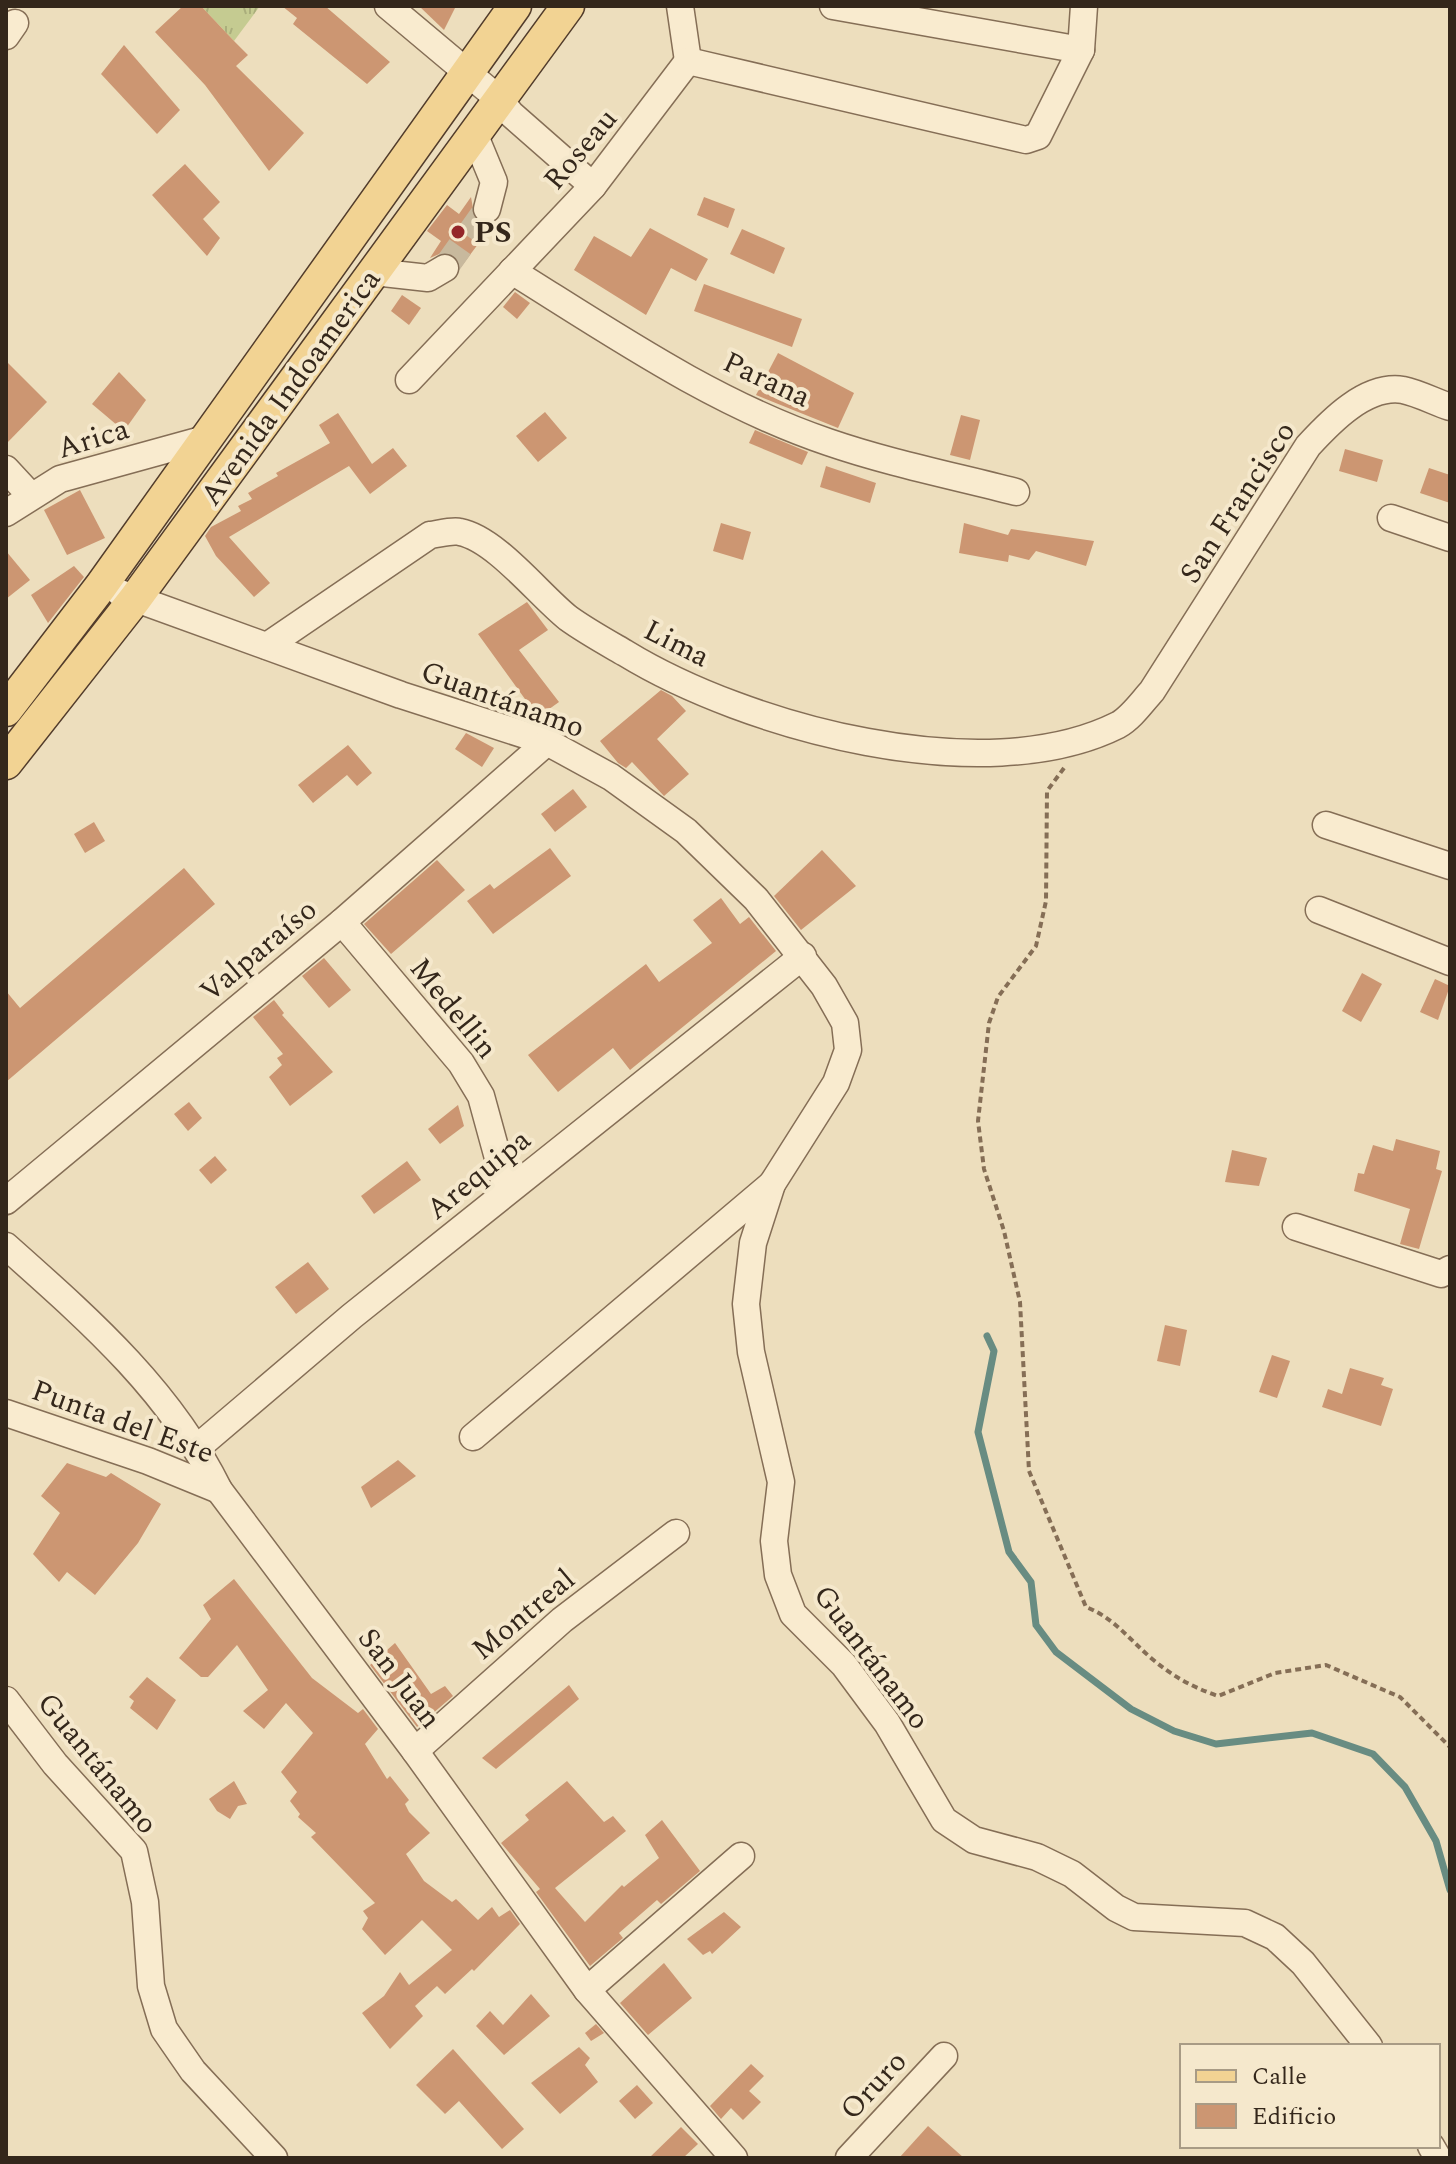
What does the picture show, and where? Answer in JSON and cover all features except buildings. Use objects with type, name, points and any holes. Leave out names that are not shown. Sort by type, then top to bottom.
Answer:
[{"type":"main road","name":"Avenida Indoamerica","points":[[6,710],[101,586],[515,6]]},
{"type":"main road","name":"Avenida Indoamerica","points":[[6,763],[135,599],[568,6]]},
{"type":"street","points":[[388,6],[467,71],[593,186]]},
{"type":"street","points":[[680,6],[688,61],[1026,140],[1038,136],[1081,50],[1084,6]]},
{"type":"street","points":[[833,6],[1081,50]]},
{"type":"street","name":"Roseau","points":[[409,380],[593,186],[688,61]]},
{"type":"street","points":[[475,136],[494,182],[487,209]]},
{"type":"street","points":[[374,272],[428,278],[445,268]]},
{"type":"street","name":"Parana","points":[[512,271],[635,348],[745,408],[828,442],[1016,492]]},
{"type":"street","name":"San Francisco","points":[[1121,724],[1152,691],[1308,446],[1335,417],[1370,397],[1400,390],[1450,407]]},
{"type":"street","name":"Arica","points":[[6,513],[60,479],[205,439]]},
{"type":"street","points":[[6,469],[31,496]]},
{"type":"street","points":[[1391,518],[1450,538]]},
{"type":"street","name":"Lima","points":[[267,646],[430,535],[459,531],[485,543],[570,619],[689,689],[807,727],[942,755],[1019,751],[1087,737],[1121,724]]},
{"type":"street","name":"Guantánamo","points":[[101,586],[401,695],[547,742],[611,777],[686,831],[756,899],[803,956],[845,1023],[848,1050],[836,1083],[772,1184],[753,1243],[746,1304],[751,1352],[781,1482],[774,1541],[778,1575],[793,1614],[844,1665],[887,1723],[944,1820],[974,1840],[1049,1862],[1134,1917],[1245,1923],[1275,1937],[1303,1963],[1367,2044]]},
{"type":"street","name":"Valparaíso","points":[[6,1201],[342,922],[547,742]]},
{"type":"street","points":[[1326,825],[1450,866]]},
{"type":"street","points":[[1319,910],[1450,962]]},
{"type":"street","name":"Medellin","points":[[342,922],[461,1063],[481,1096],[507,1191]]},
{"type":"street","name":"Arequipa","points":[[198,1447],[352,1316],[803,956]]},
{"type":"street","points":[[473,1437],[772,1184]]},
{"type":"street","points":[[1296,1227],[1441,1274],[1450,1269]]},
{"type":"street","name":"San Juan","points":[[6,1246],[102,1331],[152,1386],[198,1447],[219,1490],[415,1751],[587,1990],[734,2158]]},
{"type":"street","name":"Punta del Este","points":[[6,1413],[148,1461],[219,1490]]},
{"type":"street","name":"Montreal","points":[[415,1751],[562,1620],[676,1533]]},
{"type":"street","name":"Guantánamo","points":[[6,1700],[55,1764],[134,1851],[145,1902],[151,1986],[164,2029],[193,2071],[274,2158]]},
{"type":"street","points":[[587,1990],[741,1856]]},
{"type":"street","name":"Oruro","points":[[849,2158],[944,2056]]},
{"type":"path","points":[[1087,737],[1047,791],[1046,901],[1036,946],[998,997],[989,1023],[978,1121],[984,1169],[1004,1231],[1020,1302],[1029,1471],[1086,1607],[1106,1615],[1151,1658],[1189,1686],[1218,1696],[1275,1673],[1326,1665],[1400,1697],[1450,1747]]},
{"type":"green space","points":[[201,6],[260,6],[234,41]]},
{"type":"waterway","points":[[987,1336],[994,1351],[978,1432],[1009,1552],[1031,1582],[1036,1625],[1056,1652],[1131,1709],[1174,1731],[1216,1744],[1312,1733],[1373,1754],[1405,1787],[1436,1841],[1450,1890]]},
{"type":"tunnel","points":[[445,268],[487,209]]},
{"type":"place","name":"PS","points":[[458,232]]}]
